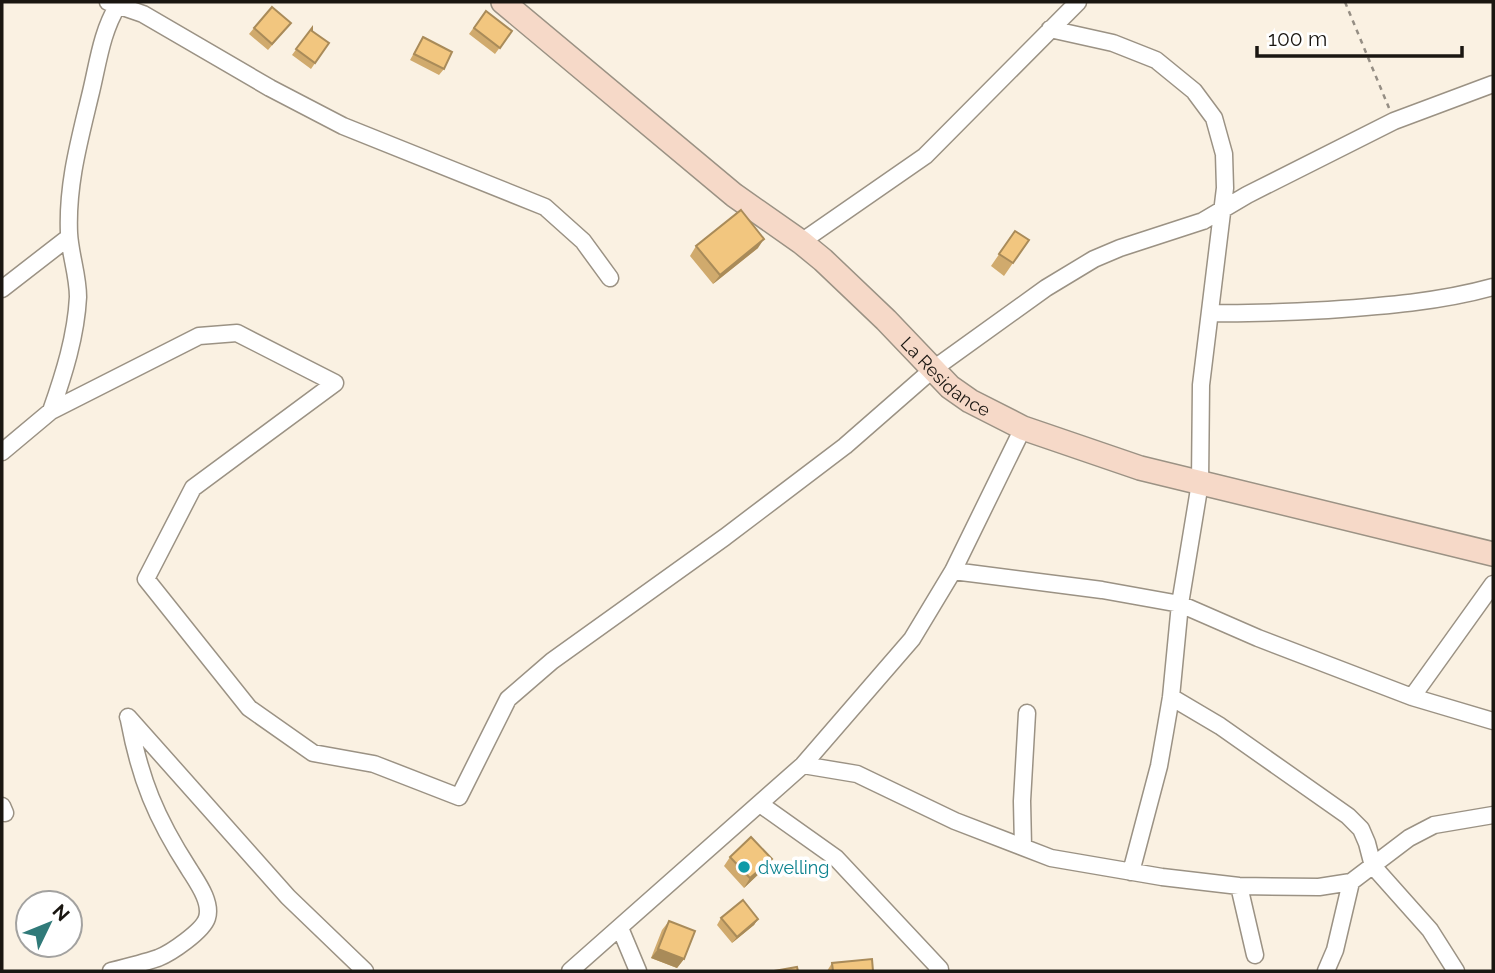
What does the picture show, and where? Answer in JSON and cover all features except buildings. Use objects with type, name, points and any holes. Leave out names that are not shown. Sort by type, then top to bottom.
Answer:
[{"type":"street","name":"La Residance","points":[[503,2],[734,195],[801,242],[886,320],[950,387],[970,401],[1023,428],[1140,468],[1493,554]]},
{"type":"street","points":[[801,242],[925,156],[1078,2]]},
{"type":"street","points":[[51,411],[67,364],[78,296],[69,237],[72,171],[98,54],[113,3],[143,14],[270,88],[342,126],[545,207],[583,241],[610,278]]},
{"type":"street","points":[[1050,29],[1113,43],[1156,60],[1194,91],[1214,118],[1224,154],[1225,188],[1201,386],[1200,483],[1180,604],[1171,697],[1159,766],[1131,872]]},
{"type":"street","points":[[2,453],[51,411],[199,336],[237,333],[335,383],[193,488],[146,579],[249,708],[313,753],[374,764],[459,797],[508,699],[552,661],[725,537],[845,446],[932,370],[1046,288],[1094,259],[1203,221],[1394,121],[1493,84]]},
{"type":"street","points":[[2,289],[69,237]]},
{"type":"street","points":[[1210,313],[1248,314],[1396,305],[1441,299],[1493,287]]},
{"type":"street","points":[[570,971],[803,765],[912,639],[953,570],[1023,428]]},
{"type":"street","points":[[953,570],[1102,590],[1180,604],[1258,638],[1412,697],[1493,720]]},
{"type":"street","points":[[1412,697],[1493,584]]},
{"type":"street","points":[[1171,697],[1238,738],[1348,816],[1361,829],[1373,866],[1430,930],[1456,971]]},
{"type":"street","points":[[1023,847],[1022,801],[1027,713]]},
{"type":"street","points":[[111,971],[161,957],[201,929],[207,921],[209,910],[204,895],[173,845],[143,782],[128,717],[288,897],[365,971]]},
{"type":"street","points":[[803,765],[857,774],[955,821],[1051,858],[1239,886],[1319,887],[1351,882],[1409,838],[1434,825],[1493,815]]},
{"type":"street","points":[[760,804],[836,858],[940,969],[937,971]]},
{"type":"street","points":[[1326,971],[1335,950],[1351,882]]},
{"type":"street","points":[[1239,886],[1255,955]]},
{"type":"street","points":[[620,928],[638,971]]},
{"type":"path","points":[[1345,2],[1394,121]]},
{"type":"place","name":"dwelling","points":[[744,867]]}]
